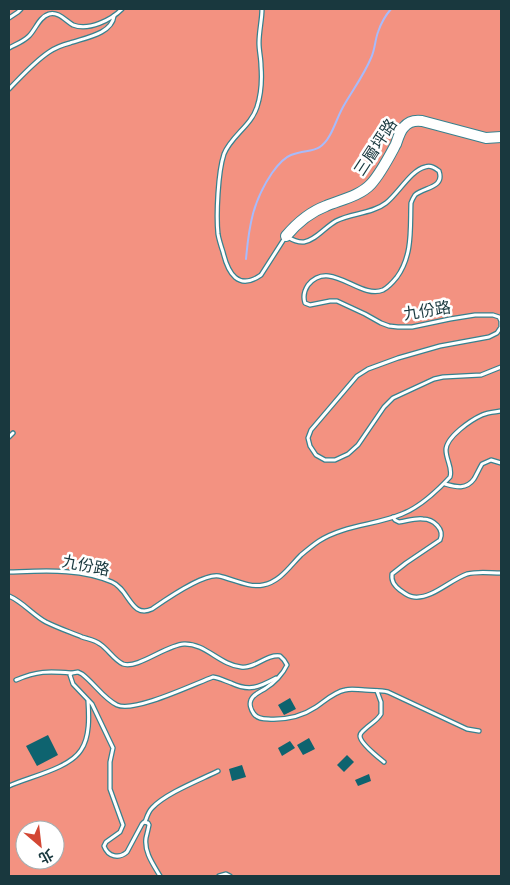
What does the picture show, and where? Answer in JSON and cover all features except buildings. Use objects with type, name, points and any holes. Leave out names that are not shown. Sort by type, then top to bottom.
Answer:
[{"type":"street","name":"三層坪路","points":[[286,236],[304,218],[367,188],[389,156],[405,126],[410,122],[422,121],[486,138],[501,137]]},
{"type":"lane","points":[[9,18],[21,9]]},
{"type":"lane","points":[[9,48],[29,36],[47,14],[57,14],[73,25],[82,27],[104,21],[122,9]]},
{"type":"lane","points":[[262,9],[259,46],[261,66],[260,91],[257,108],[225,152],[220,176],[218,234],[230,271],[237,280],[242,282],[249,282],[261,276],[286,236]]},
{"type":"lane","points":[[9,89],[48,53],[58,47],[105,30],[111,25],[114,16]]},
{"type":"lane","name":"九份路","points":[[286,236],[298,242],[311,239],[335,222],[385,204],[419,170],[424,167],[434,168],[439,171],[441,175],[440,180],[435,185],[417,194],[411,203],[410,246],[405,264],[393,283],[377,292],[334,277],[320,276],[308,285],[304,292],[304,300],[310,305],[336,301],[381,323],[398,327],[412,327],[475,315],[493,315],[499,317],[501,321],[501,327],[497,333],[398,358],[368,369],[358,376],[311,430],[308,438],[310,446],[316,455],[325,460],[335,460],[348,454],[358,445],[388,401],[412,388],[434,379],[481,375],[500,369]]},
{"type":"lane","points":[[501,411],[481,416],[468,424],[450,440],[446,447],[446,453],[452,472],[444,484],[459,487],[465,486],[475,479],[482,464],[491,460],[501,463]]},
{"type":"lane","points":[[9,437],[13,433]]},
{"type":"lane","name":"九份路","points":[[9,572],[62,572],[112,582],[123,590],[135,609],[147,612],[211,575],[253,585],[262,586],[269,584],[320,540],[348,529],[393,517],[411,510],[444,484]]},
{"type":"lane","points":[[393,517],[399,522],[422,518],[428,520],[442,531],[440,540],[406,562],[392,574],[391,579],[393,583],[398,589],[409,596],[428,595],[469,573],[501,573]]},
{"type":"lane","points":[[9,596],[46,622],[98,643],[116,660],[122,663],[138,662],[183,644],[202,648],[219,659],[238,667],[244,668],[270,656],[280,656],[286,665],[285,670],[280,674],[260,686],[250,689],[213,677],[160,698],[127,707],[116,704],[78,672],[50,671],[16,680]]},
{"type":"lane","points":[[72,673],[70,675],[73,684],[88,700],[97,714],[113,748],[110,762],[110,789],[122,824],[120,832],[106,842],[104,846],[106,850],[112,855],[117,856],[127,852],[142,824],[146,822]]},
{"type":"lane","points":[[280,674],[268,687],[250,701],[253,713],[262,719],[279,720],[293,718],[344,690],[376,690],[388,692],[455,723],[479,731]]},
{"type":"lane","points":[[376,690],[381,702],[381,714],[375,722],[362,731],[360,736],[365,745],[384,762]]},
{"type":"lane","points":[[9,786],[40,775],[74,758],[81,750],[86,738],[88,700]]},
{"type":"lane","points":[[160,876],[148,854],[146,846],[149,826],[146,822],[150,809],[168,796],[218,771]]},
{"type":"lane","points":[[219,876],[226,874],[230,876]]},
{"type":"shaded area","points":[[9,9],[501,9],[501,876],[9,876]]},
{"type":"waterway","points":[[246,259],[253,214],[260,193],[280,162],[285,158],[318,148],[326,141],[368,64],[380,26],[391,9]]}]
